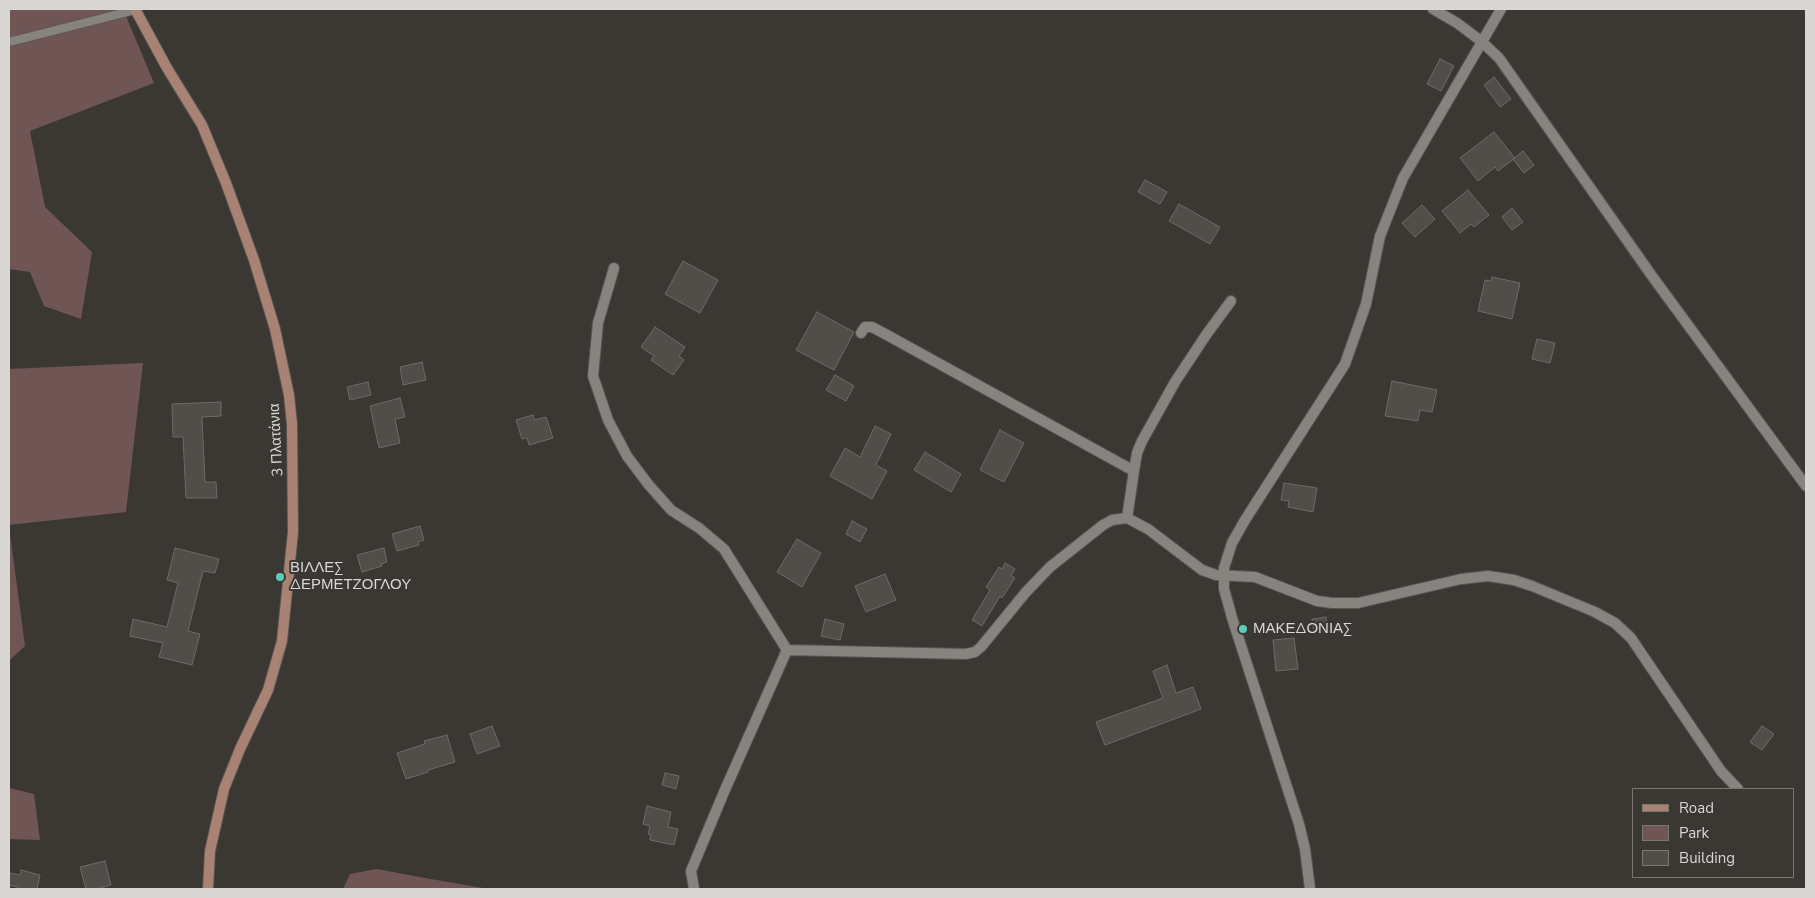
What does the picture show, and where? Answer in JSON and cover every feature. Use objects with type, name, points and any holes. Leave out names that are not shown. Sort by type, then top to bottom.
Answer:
[{"type":"street","name":"3 Πλατάνια","points":[[135,9],[167,68],[202,125],[226,183],[254,260],[275,329],[289,395],[292,424],[293,532],[282,641],[268,690],[240,749],[224,789],[210,851],[208,889]]},
{"type":"street","points":[[1433,9],[1457,23],[1481,41],[1499,58],[1658,284],[1806,486]]},
{"type":"street","points":[[1310,889],[1306,849],[1233,621],[1224,589],[1223,575],[1229,550],[1245,520],[1345,364],[1366,304],[1380,236],[1402,178],[1501,9]]},
{"type":"street","points":[[614,268],[598,323],[593,376],[608,420],[627,456],[671,510],[699,528],[724,549],[788,650]]},
{"type":"street","points":[[1127,518],[1137,453],[1142,441],[1171,389],[1206,335],[1231,301]]},
{"type":"street","points":[[861,333],[865,327],[872,327],[888,334],[1134,471]]},
{"type":"street","points":[[788,650],[966,654],[975,652],[1012,608],[1050,568],[1103,525],[1112,520],[1127,518],[1148,530],[1202,570],[1223,575],[1255,577],[1317,601],[1332,603],[1374,600],[1461,579],[1488,576],[1514,580],[1606,617],[1624,632],[1652,667],[1721,771],[1737,788]]},
{"type":"street","points":[[694,889],[691,871],[724,792],[788,650]]},
{"type":"lane","points":[[9,42],[135,9]]},
{"type":"green space","points":[[9,9],[123,9],[154,83],[30,131],[45,207],[92,252],[81,319],[44,306],[30,272],[9,269]]},
{"type":"green space","points":[[143,363],[126,512],[9,525],[9,369]]},
{"type":"green space","points":[[9,526],[25,646],[9,661]]},
{"type":"green space","points":[[9,788],[34,794],[40,840],[9,839]]},
{"type":"green space","points":[[377,869],[489,889],[343,889],[350,874]]},
{"type":"building","points":[[1440,59],[1454,66],[1441,91],[1427,84]]},
{"type":"building","points":[[1494,77],[1511,99],[1500,107],[1484,85]]},
{"type":"building","points":[[1494,132],[1515,158],[1498,171],[1495,167],[1478,181],[1460,158]]},
{"type":"building","points":[[1523,151],[1534,165],[1524,173],[1513,159]]},
{"type":"building","points":[[1145,180],[1167,192],[1160,204],[1138,192]]},
{"type":"building","points":[[1468,190],[1489,215],[1474,227],[1471,224],[1460,233],[1442,211]]},
{"type":"building","points":[[1179,204],[1220,227],[1210,244],[1169,221]]},
{"type":"building","points":[[1422,205],[1435,219],[1415,237],[1402,223]]},
{"type":"building","points":[[1512,208],[1523,222],[1512,230],[1502,217]]},
{"type":"building","points":[[683,261],[718,280],[700,313],[665,294]]},
{"type":"building","points":[[1492,277],[1520,283],[1512,319],[1478,311],[1485,280],[1491,281]]},
{"type":"building","points":[[817,312],[854,332],[834,370],[796,350]]},
{"type":"building","points":[[655,327],[685,347],[679,356],[684,360],[673,375],[651,360],[654,356],[641,347]]},
{"type":"building","points":[[1537,339],[1555,343],[1550,363],[1532,359]]},
{"type":"building","points":[[422,362],[426,380],[403,385],[400,367]]},
{"type":"building","points":[[835,375],[854,386],[846,401],[826,390]]},
{"type":"building","points":[[1392,381],[1437,390],[1432,412],[1420,410],[1418,421],[1385,416]]},
{"type":"building","points":[[368,382],[371,395],[350,400],[347,387]]},
{"type":"building","points":[[400,398],[405,417],[395,419],[400,443],[379,448],[370,406]]},
{"type":"building","points":[[221,402],[221,416],[202,417],[205,482],[216,482],[217,498],[186,498],[183,437],[173,437],[172,404]]},
{"type":"building","points":[[533,415],[534,420],[546,417],[553,438],[529,445],[527,438],[522,439],[516,420]]},
{"type":"building","points":[[875,426],[891,434],[876,465],[887,471],[872,499],[830,476],[845,448],[860,457]]},
{"type":"building","points":[[1000,430],[1024,443],[1004,482],[980,470]]},
{"type":"building","points":[[925,452],[961,474],[951,492],[914,470]]},
{"type":"building","points":[[1284,483],[1317,488],[1313,512],[1288,507],[1289,501],[1281,500]]},
{"type":"building","points":[[852,521],[867,529],[860,542],[846,534]]},
{"type":"building","points":[[420,526],[424,540],[418,542],[419,545],[397,551],[392,534]]},
{"type":"building","points":[[797,539],[821,553],[802,587],[777,572]]},
{"type":"building","points":[[175,548],[219,559],[215,573],[203,571],[188,631],[200,634],[192,665],[159,657],[163,643],[130,636],[133,619],[167,627],[178,583],[167,580]]},
{"type":"building","points":[[384,548],[387,562],[381,564],[382,566],[362,572],[357,555]]},
{"type":"building","points":[[1005,563],[1015,569],[1011,575],[1015,578],[1002,598],[1000,596],[982,626],[972,620],[990,590],[986,587],[999,567],[1002,569]]},
{"type":"building","points":[[885,574],[896,600],[866,612],[855,586]]},
{"type":"building","points":[[1326,617],[1328,631],[1314,633],[1312,619]]},
{"type":"building","points":[[825,619],[844,624],[840,640],[821,636]]},
{"type":"building","points":[[1294,638],[1298,669],[1276,671],[1273,640]]},
{"type":"building","points":[[1167,665],[1176,693],[1193,687],[1201,709],[1105,745],[1096,722],[1163,698],[1153,671]]},
{"type":"building","points":[[492,726],[500,746],[477,754],[470,734]]},
{"type":"building","points":[[1762,726],[1774,734],[1762,750],[1750,742]]},
{"type":"building","points":[[447,735],[455,762],[406,779],[397,753],[425,744],[424,741]]},
{"type":"building","points":[[665,773],[679,776],[676,789],[662,785]]},
{"type":"building","points":[[647,806],[671,812],[668,827],[678,829],[674,845],[650,840],[651,835],[648,834],[650,826],[643,824]]},
{"type":"building","points":[[105,861],[111,885],[96,889],[86,889],[80,867]]},
{"type":"building","points":[[21,870],[40,875],[37,889],[17,889],[18,887],[9,885],[9,873],[20,875]]},
{"type":"place","name":"ΒΙΛΛΕΣ ΔΕΡΜΕΤΖΟΓΛΟΥ","points":[[280,577]]},
{"type":"place","name":"ΜΑΚΕΔΟΝΙΑΣ","points":[[1243,629]]}]
